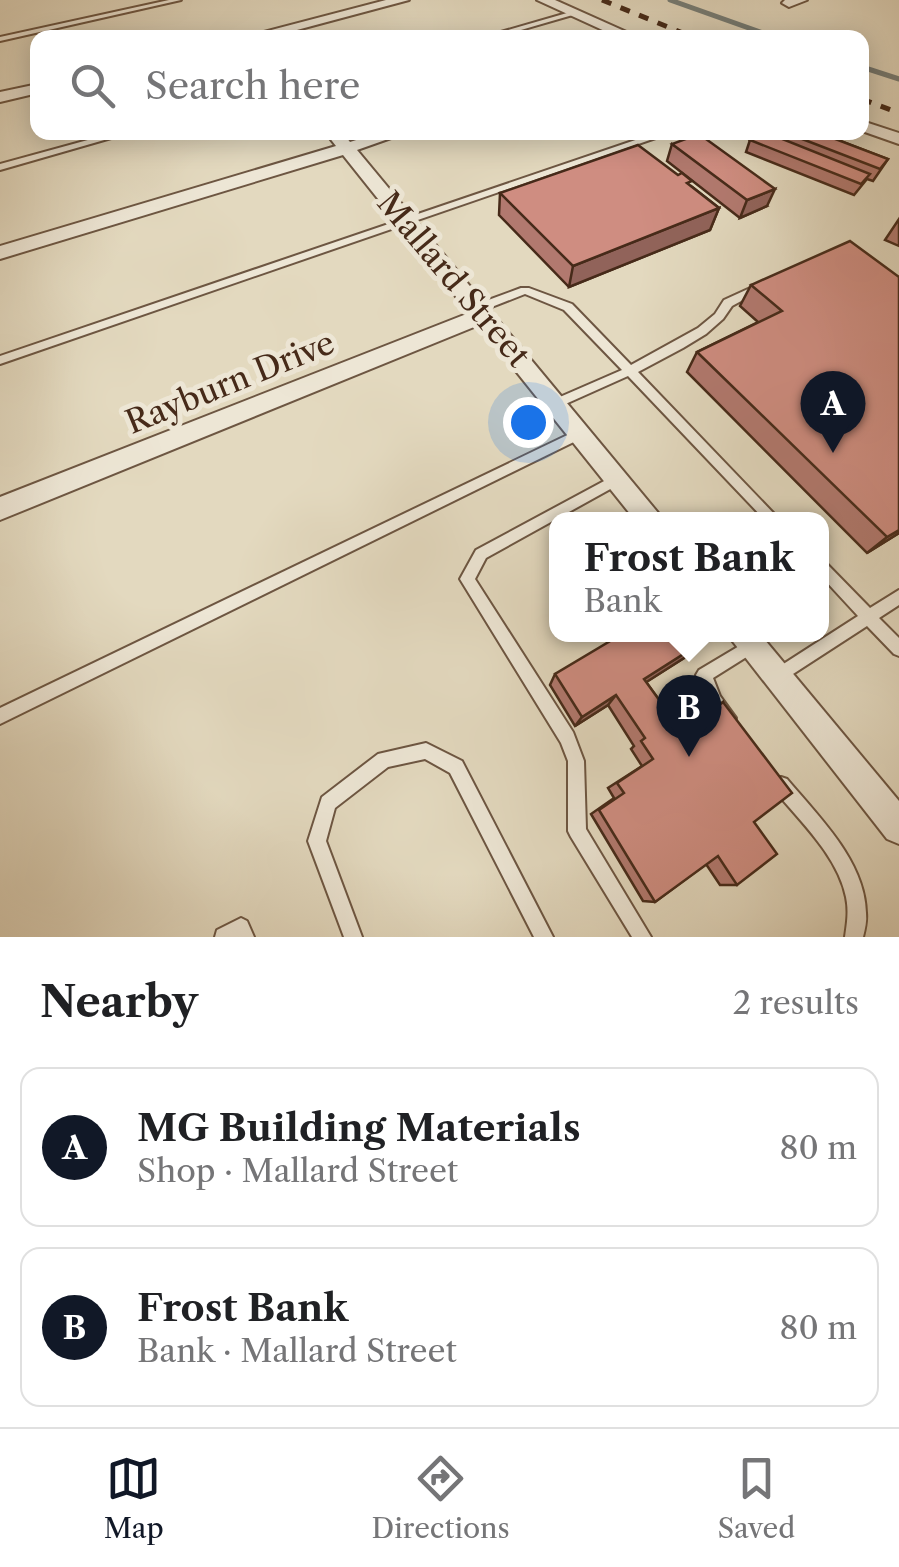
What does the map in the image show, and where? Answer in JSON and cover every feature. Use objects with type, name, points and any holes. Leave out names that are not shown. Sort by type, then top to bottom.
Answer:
[{"type":"street","points":[[280,30],[402,0]]},
{"type":"street","points":[[544,0],[614,30]]},
{"type":"street","points":[[0,97],[30,90]]},
{"type":"street","points":[[869,128],[899,139]]},
{"type":"street","points":[[0,253],[340,141]]},
{"type":"street","name":"Mallard Street","points":[[340,141],[645,512]]},
{"type":"street","name":"Rayburn Drive","points":[[0,509],[481,311]]},
{"type":"street","points":[[747,642],[899,827]]},
{"type":"lane","points":[[41,30],[178,0]]},
{"type":"lane","points":[[512,30],[574,13]]},
{"type":"lane","points":[[0,39],[30,32]]},
{"type":"lane","points":[[0,167],[99,140]]},
{"type":"lane","points":[[0,360],[645,140]]},
{"type":"lane","points":[[557,403],[678,347],[724,316],[728,303],[768,282]]},
{"type":"lane","points":[[481,311],[525,290],[568,307],[766,512]]},
{"type":"lane","points":[[0,716],[582,433]]},
{"type":"lane","points":[[557,512],[618,478]]},
{"type":"lane","points":[[549,516],[481,554],[468,579],[568,738],[576,761],[577,831],[642,937]]},
{"type":"lane","points":[[829,575],[899,649]]},
{"type":"lane","points":[[776,677],[899,597]]},
{"type":"lane","points":[[738,730],[714,700],[704,676],[745,642]]},
{"type":"lane","points":[[353,937],[317,841],[328,803],[384,760],[426,751],[456,767],[544,937]]},
{"type":"lane","points":[[773,775],[823,837],[853,886],[861,918],[854,937]]},
{"type":"lane","points":[[224,937],[242,926],[245,937]]},
{"type":"building","points":[[707,140],[775,189],[747,200],[672,144]]},
{"type":"building","points":[[750,140],[785,140],[870,174],[861,184]]},
{"type":"building","points":[[805,140],[838,140],[888,159],[880,169]]},
{"type":"building","points":[[638,145],[678,175],[682,173],[692,181],[687,183],[719,208],[573,266],[500,193]]},
{"type":"building","points":[[850,241],[899,277],[899,530],[887,537],[697,352],[782,311],[751,285]]},
{"type":"building","points":[[609,642],[693,642],[696,646],[644,679],[673,719],[678,716],[689,731],[723,702],[792,793],[754,822],[777,854],[737,885],[718,856],[655,902],[599,810],[624,793],[617,783],[653,759],[641,741],[645,738],[616,695],[582,717],[555,674]]},
{"type":"waterway","points":[[670,0],[754,30]]},
{"type":"waterway","points":[[869,69],[899,79]]},
{"type":"railway","points":[[602,0],[675,30]]},
{"type":"railway","points":[[869,102],[899,113]]},
{"type":"place","name":"MG Building Materials","points":[[833,453]]},
{"type":"place","name":"Frost Bank","points":[[689,757]]}]
